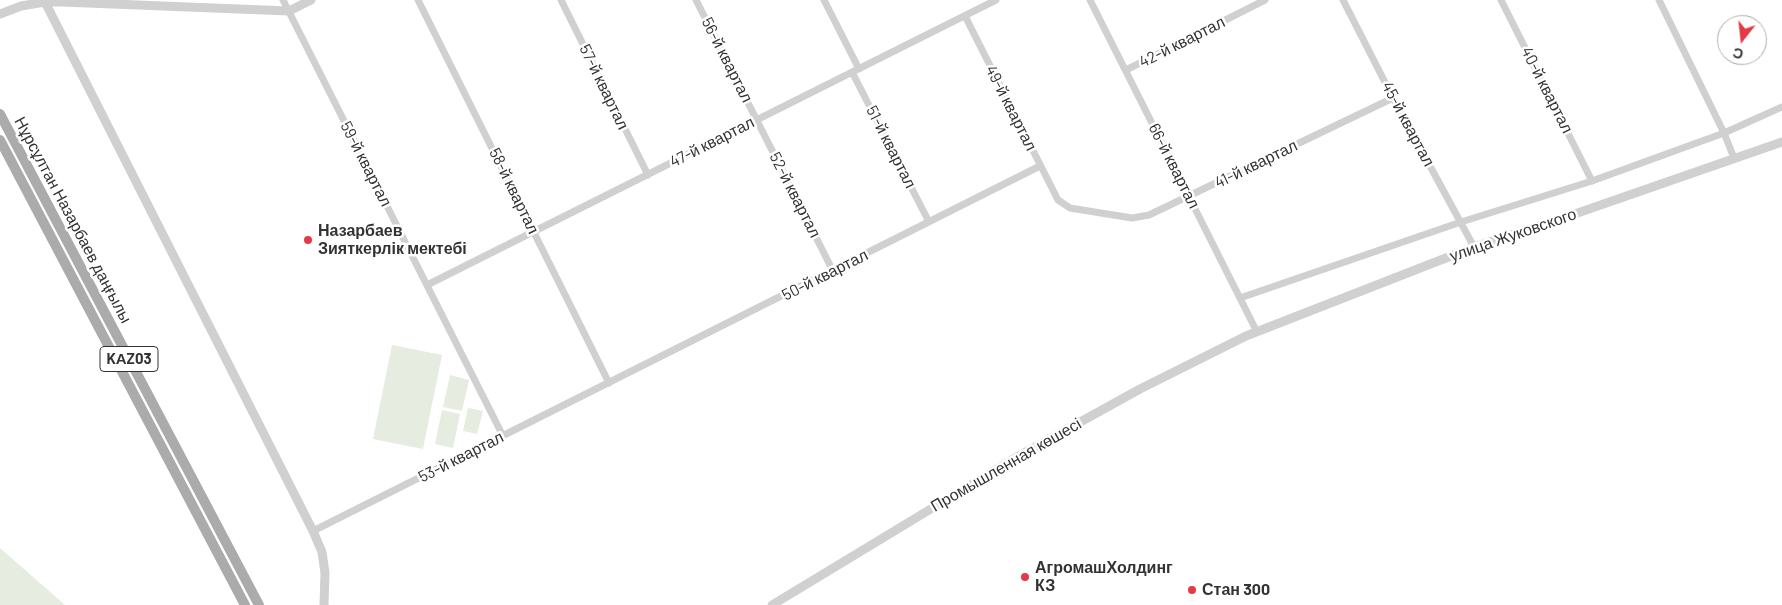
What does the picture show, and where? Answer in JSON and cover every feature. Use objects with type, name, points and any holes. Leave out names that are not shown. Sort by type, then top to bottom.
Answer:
[{"type":"main road","name":"Нұрсұлтан Назарбаев даңғылы","points":[[0,114],[259,605]]},
{"type":"main road","name":"Нұрсұлтан Назарбаев даңғылы","points":[[0,140],[245,605]]},
{"type":"street","name":"59-й квартал","points":[[283,0],[504,436]]},
{"type":"street","points":[[1,12],[44,1],[171,3],[289,11],[311,0]]},
{"type":"street","name":"58-й квартал","points":[[418,0],[609,383]]},
{"type":"street","name":"57-й квартал","points":[[560,0],[648,175]]},
{"type":"street","name":"56-й квартал","points":[[696,0],[757,120]]},
{"type":"street","name":"51-й квартал","points":[[824,0],[929,222]]},
{"type":"street","name":"47-й квартал","points":[[427,285],[996,0]]},
{"type":"street","name":"66-й квартал","points":[[1090,0],[1258,332]]},
{"type":"street","name":"42-й квартал","points":[[1126,70],[1265,0]]},
{"type":"street","name":"45-й квартал","points":[[1343,0],[1393,98],[1474,247]]},
{"type":"street","name":"40-й квартал","points":[[1501,0],[1592,180]]},
{"type":"street","points":[[1659,0],[1724,133],[1734,158]]},
{"type":"street","points":[[44,1],[313,531],[322,552],[325,573],[324,605]]},
{"type":"street","name":"49-й квартал","points":[[964,16],[1058,200]]},
{"type":"street","name":"41-й квартал","points":[[1058,200],[1070,208],[1132,218],[1149,215],[1393,98]]},
{"type":"street","points":[[1240,298],[1461,222],[1592,180],[1724,133],[1782,107]]},
{"type":"street","name":"52-й квартал","points":[[757,120],[832,271]]},
{"type":"street","name":"улица Жуковского","points":[[1246,336],[1474,247],[1782,142]]},
{"type":"street","name":"50-й квартал","points":[[609,383],[1040,166]]},
{"type":"street","name":"Промышленная көшесі","points":[[772,605],[1015,458],[1140,388],[1246,336]]},
{"type":"street","name":"53-й квартал","points":[[313,531],[609,383]]},
{"type":"shaded area","points":[[392,345],[442,355],[423,449],[373,439]]},
{"type":"shaded area","points":[[450,375],[469,380],[462,411],[443,407]]},
{"type":"shaded area","points":[[468,408],[483,411],[477,434],[463,431]]},
{"type":"shaded area","points":[[442,410],[460,414],[453,448],[435,444]]},
{"type":"shaded area","points":[[0,548],[65,605],[0,605]]},
{"type":"place","name":"Назарбаев Зияткерлік мектебі","points":[[308,240]]},
{"type":"place","name":"АгромашХолдинг КЗ","points":[[1025,577]]},
{"type":"place","name":"Стан 300","points":[[1192,590]]}]
